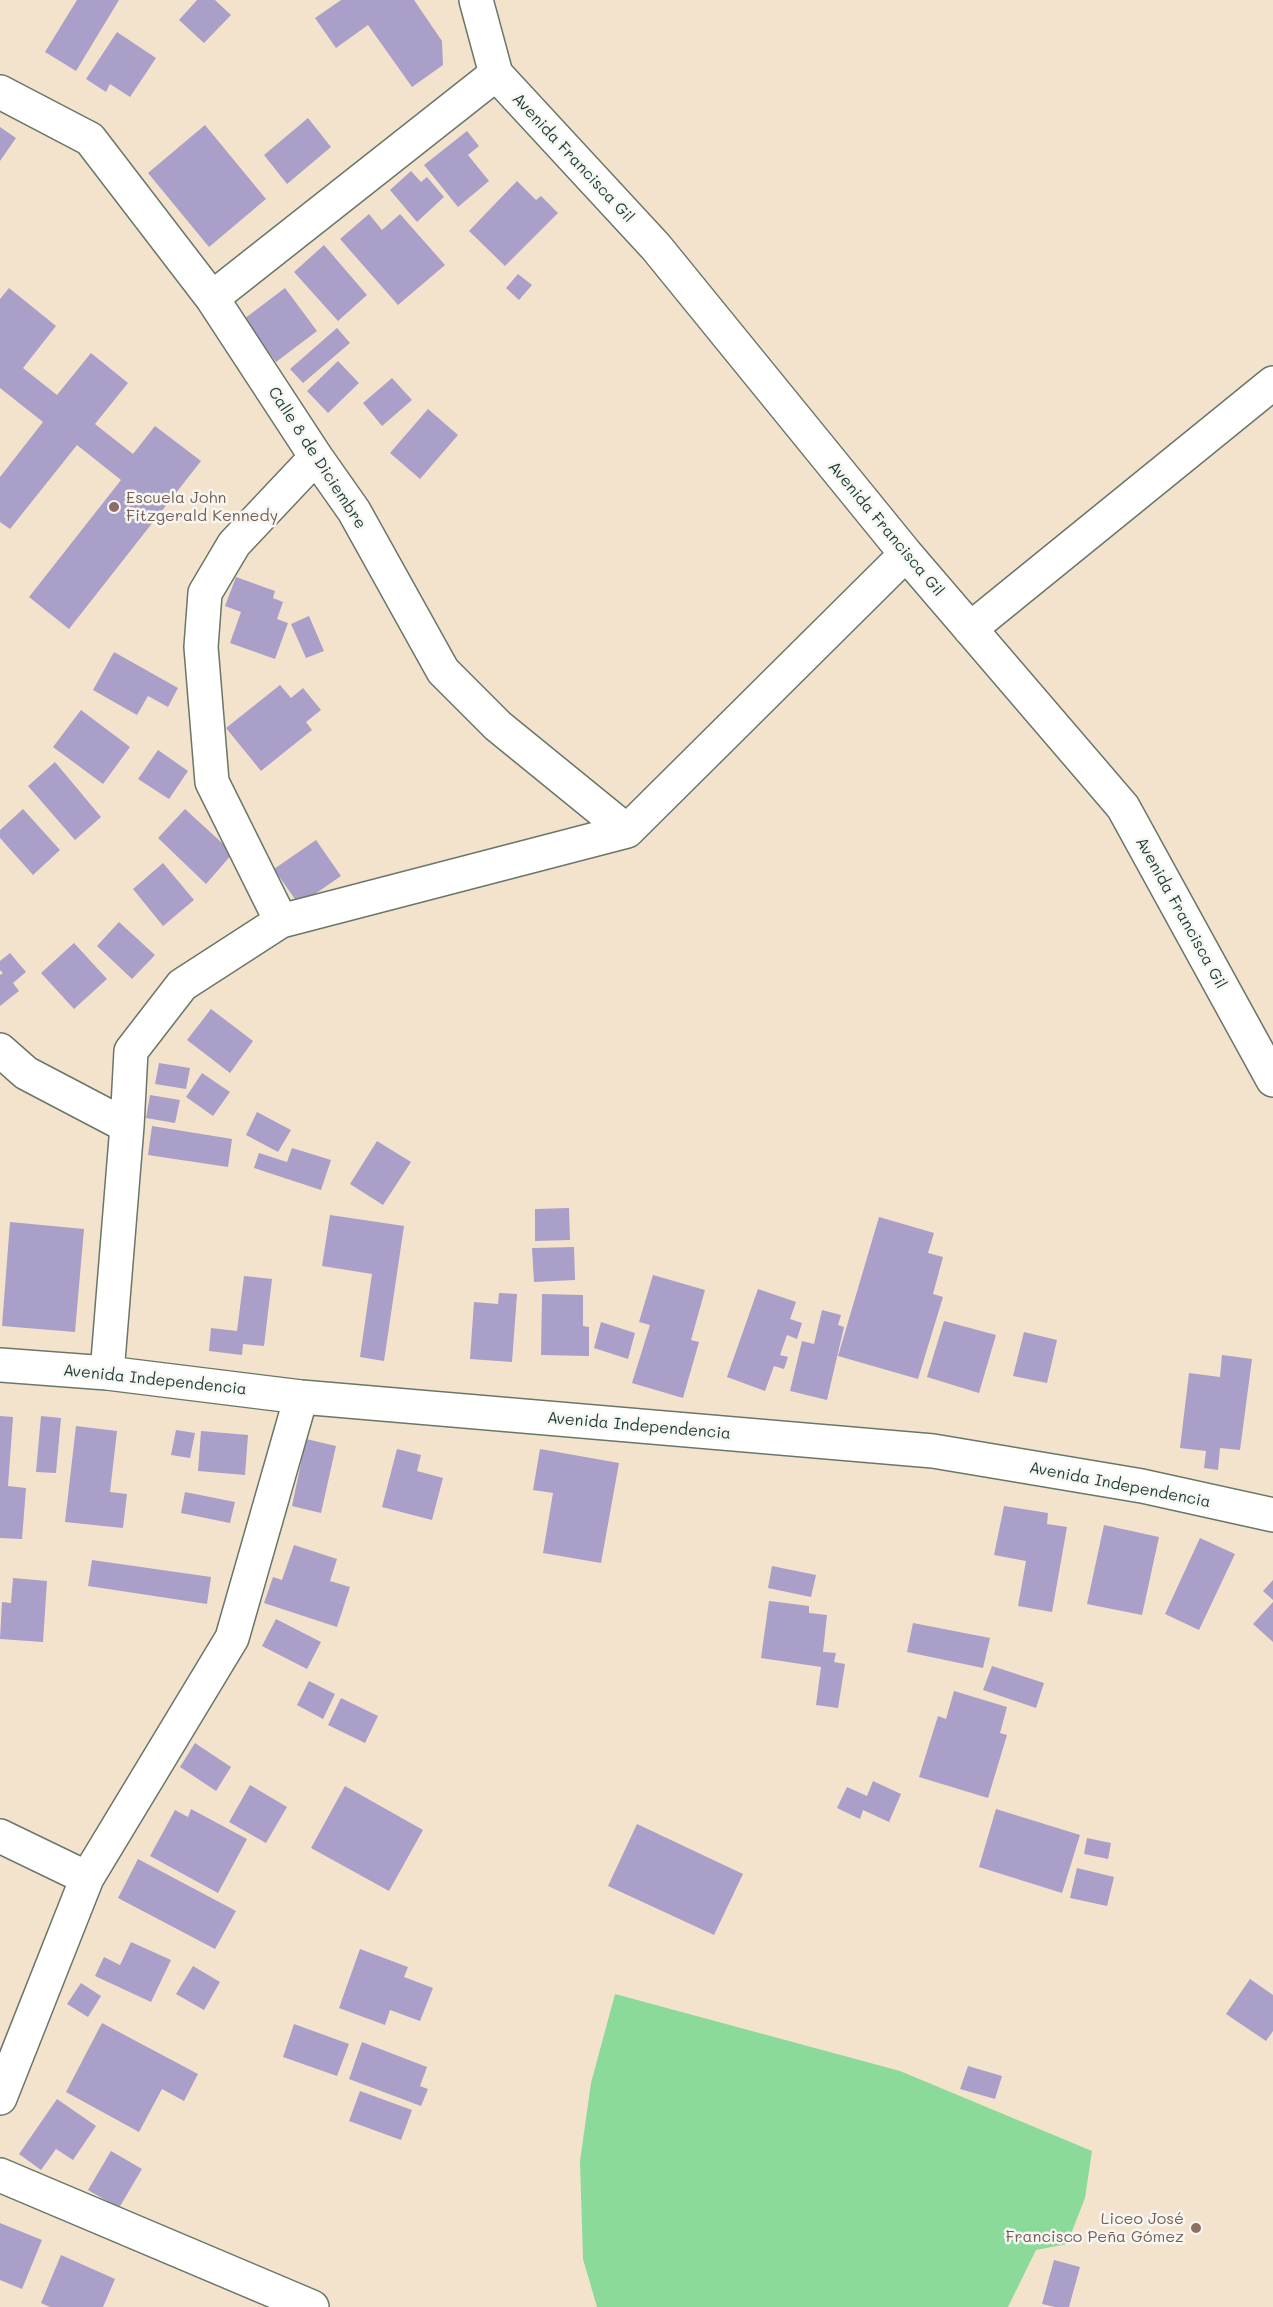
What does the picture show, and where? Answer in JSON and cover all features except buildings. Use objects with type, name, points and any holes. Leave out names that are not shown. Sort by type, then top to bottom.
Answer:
[{"type":"street","name":"Avenida Francisca Gil","points":[[476,0],[496,74],[656,248],[906,554],[1123,807],[1273,1080]]},
{"type":"street","points":[[212,298],[496,74]]},
{"type":"street","name":"Calle 8 de Diciembre","points":[[0,92],[90,139],[212,298],[316,458],[354,511],[442,671],[498,726],[627,831]]},
{"type":"street","points":[[970,629],[1273,383]]},
{"type":"street","points":[[281,921],[212,782],[201,647],[205,593],[234,544],[316,458]]},
{"type":"street","points":[[107,1373],[131,1051],[182,986],[281,921],[627,831],[906,554]]},
{"type":"street","points":[[0,1050],[26,1073],[127,1126]]},
{"type":"street","name":"Avenida Independencia","points":[[0,1365],[107,1373],[301,1398],[933,1451],[1142,1486],[1273,1515]]},
{"type":"street","points":[[0,2098],[87,1878],[232,1638],[301,1398]]},
{"type":"street","points":[[0,1836],[87,1878]]},
{"type":"street","points":[[0,2175],[312,2307]]},
{"type":"green space","points":[[615,1994],[900,2071],[1092,2151],[1085,2198],[1067,2244],[1036,2250],[1008,2307],[597,2307],[583,2259],[580,2161],[591,2083]]},
{"type":"place","name":"Escuela John Fitzgerald Kennedy","points":[[114,507]]},
{"type":"place","name":"Liceo José Francisco Peña Gómez","points":[[1196,2228]]}]
